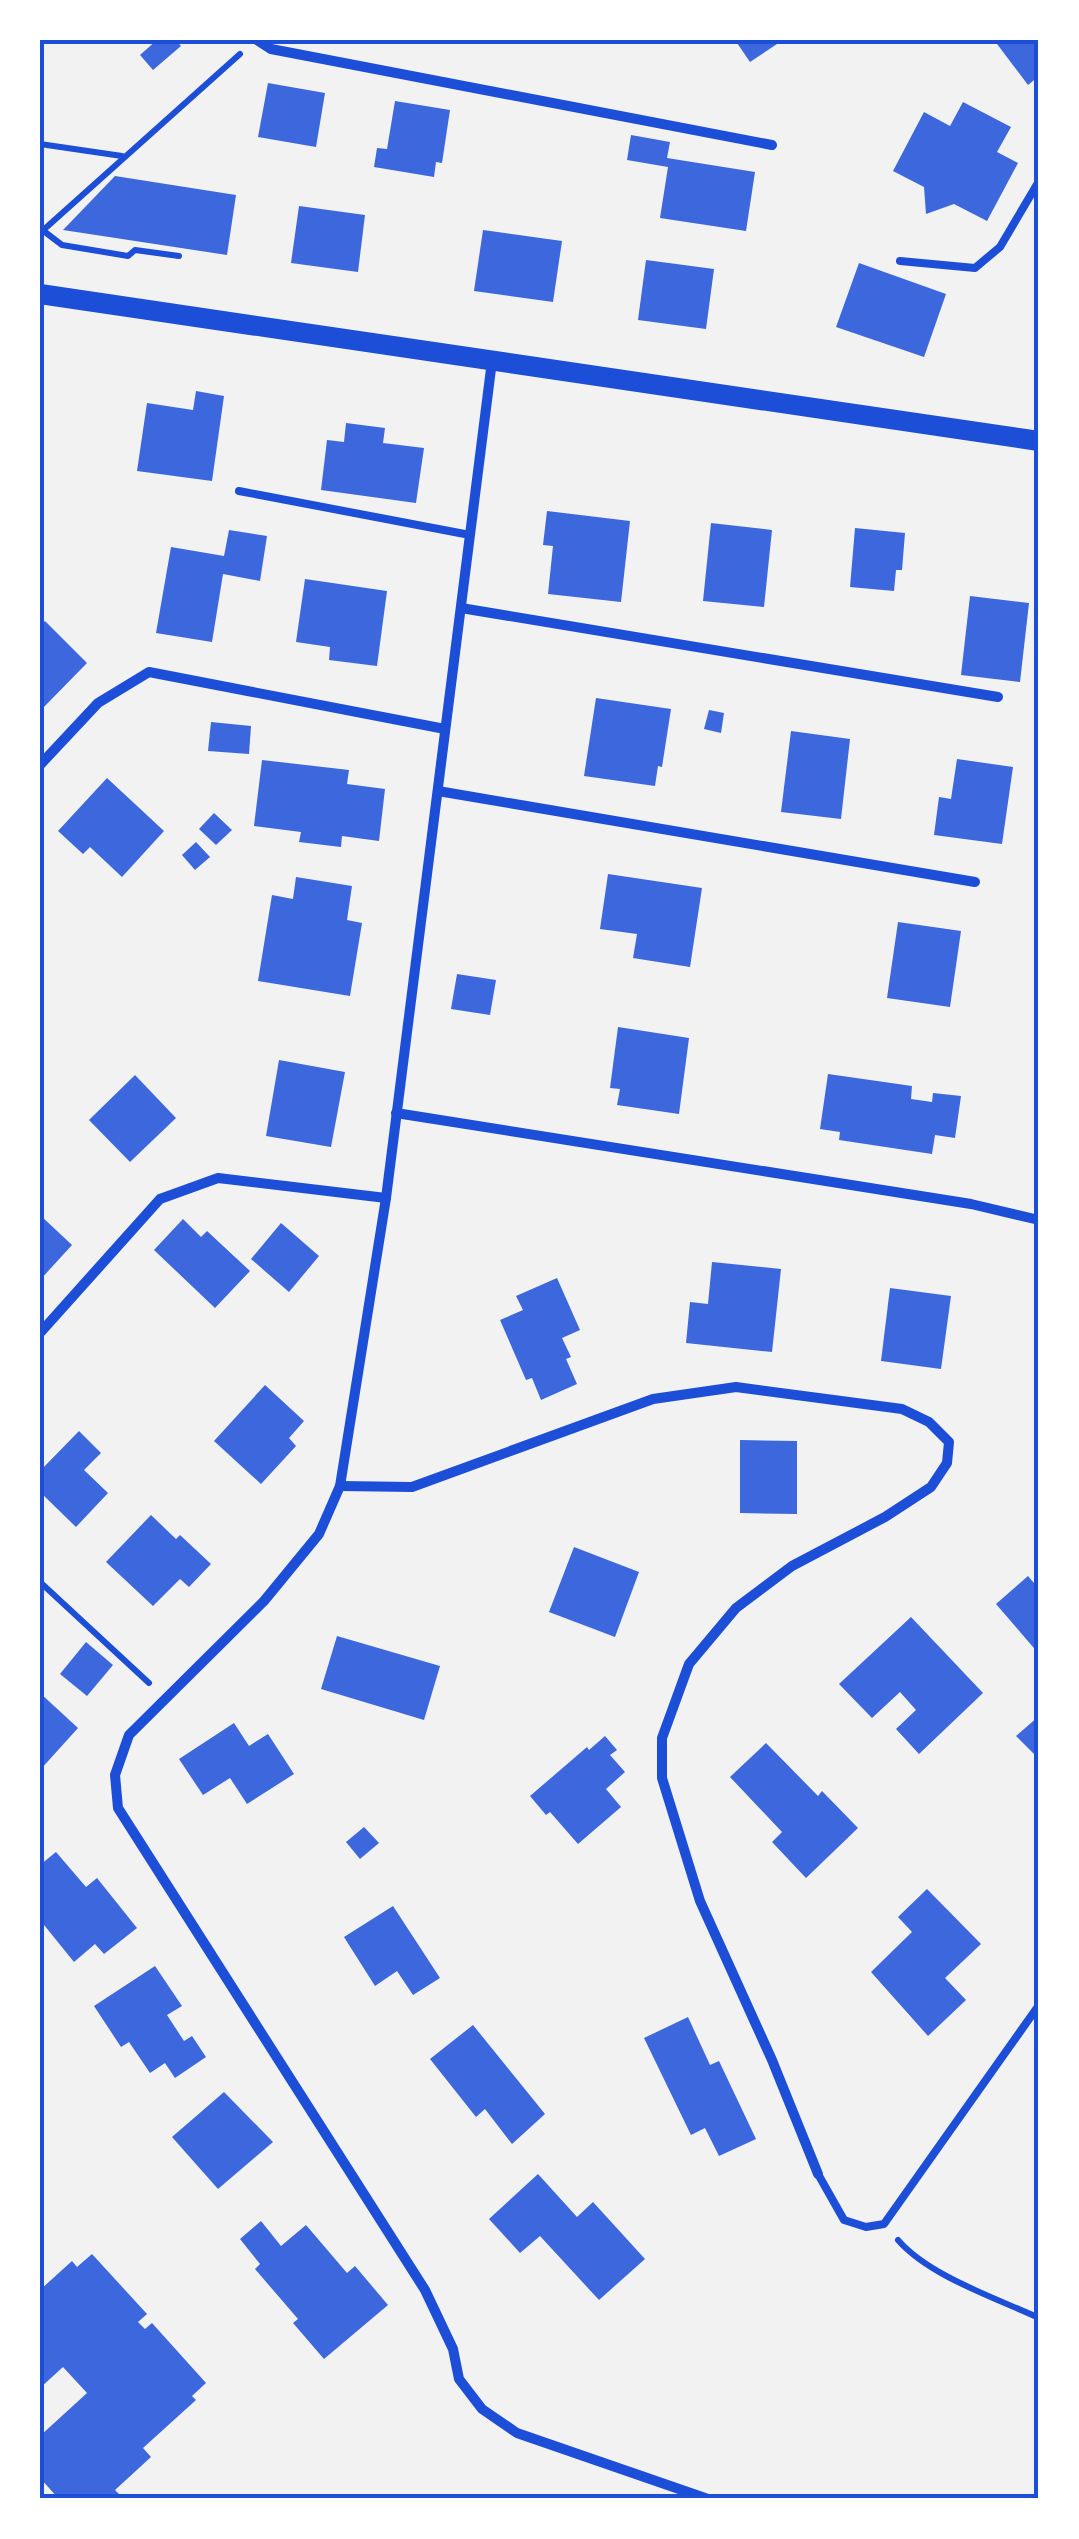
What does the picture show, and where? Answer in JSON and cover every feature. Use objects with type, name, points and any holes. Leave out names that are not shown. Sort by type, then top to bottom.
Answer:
[{"type":"main road","points":[[40,294],[1039,441]]},
{"type":"street","points":[[257,40],[270,49],[772,145]]},
{"type":"street","points":[[492,361],[386,1198],[340,1486],[318,1534],[264,1601],[129,1736],[115,1775],[118,1808],[414,2274],[453,2349],[458,2380],[482,2409],[517,2433],[708,2499]]},
{"type":"street","points":[[461,608],[998,697]]},
{"type":"street","points":[[40,765],[98,702],[150,672],[445,729]]},
{"type":"street","points":[[438,791],[974,882]]},
{"type":"street","points":[[396,1113],[971,1204],[1039,1220]]},
{"type":"street","points":[[40,1333],[160,1199],[218,1178],[386,1198]]},
{"type":"street","points":[[340,1486],[412,1487],[653,1398],[736,1387],[902,1409],[929,1422],[949,1442],[947,1463],[931,1487],[885,1517],[792,1566],[736,1608],[689,1664],[662,1738],[662,1778],[700,1901],[772,2060],[818,2174]]},
{"type":"lane","points":[[900,261],[975,268],[1000,247],[1039,181]]},
{"type":"lane","points":[[239,491],[470,535]]},
{"type":"lane","points":[[818,2174],[844,2220],[866,2226],[884,2224],[1039,2006]]},
{"type":"path","points":[[179,256],[135,250],[128,256],[62,245],[41,230],[241,53]]},
{"type":"path","points":[[40,144],[124,156]]},
{"type":"path","points":[[40,1582],[166,1698]]},
{"type":"path","points":[[884,2224],[906,2249],[943,2273],[1039,2318]]},
{"type":"building","points":[[157,40],[176,40],[181,46],[153,70],[140,55]]},
{"type":"building","points":[[735,40],[783,40],[750,62]]},
{"type":"building","points":[[994,40],[1039,40],[1039,76],[1028,85]]},
{"type":"building","points":[[268,83],[325,93],[316,147],[258,137]]},
{"type":"building","points":[[395,101],[450,110],[442,163],[436,162],[434,177],[374,167],[377,148],[387,149]]},
{"type":"building","points":[[963,102],[1011,127],[997,152],[1018,163],[987,221],[954,204],[926,214],[924,187],[893,171],[924,112],[950,126]]},
{"type":"building","points":[[631,135],[670,142],[667,158],[755,172],[746,231],[660,218],[668,167],[627,160]]},
{"type":"building","points":[[115,176],[236,195],[227,255],[63,230]]},
{"type":"building","points":[[299,206],[365,215],[358,272],[291,263]]},
{"type":"building","points":[[483,230],[562,241],[553,302],[474,291]]},
{"type":"building","points":[[646,260],[714,269],[706,329],[638,320]]},
{"type":"building","points":[[859,263],[946,294],[924,357],[836,327]]},
{"type":"building","points":[[196,391],[224,396],[212,481],[137,471],[147,403],[193,410]]},
{"type":"building","points":[[346,423],[385,428],[383,443],[424,448],[416,503],[321,490],[327,440],[344,442]]},
{"type":"building","points":[[547,511],[630,521],[621,602],[548,594],[553,546],[543,545]]},
{"type":"building","points":[[711,523],[772,530],[764,607],[703,601]]},
{"type":"building","points":[[855,528],[905,533],[902,570],[896,570],[894,591],[850,587]]},
{"type":"building","points":[[229,530],[267,536],[260,581],[223,574],[212,642],[156,633],[171,547],[224,556]]},
{"type":"building","points":[[305,579],[387,591],[377,666],[329,660],[330,647],[296,642]]},
{"type":"building","points":[[970,596],[1029,603],[1020,682],[961,675]]},
{"type":"building","points":[[45,621],[87,663],[40,711],[40,626]]},
{"type":"building","points":[[596,698],[671,709],[655,786],[584,776]]},
{"type":"building","points":[[709,710],[724,713],[721,733],[704,729]]},
{"type":"building","points":[[211,722],[251,726],[249,754],[208,751]]},
{"type":"building","points":[[791,731],[850,739],[841,819],[781,812]]},
{"type":"building","points":[[957,759],[1013,767],[1002,844],[934,835],[939,797],[951,799]]},
{"type":"building","points":[[262,760],[349,770],[347,784],[385,789],[379,841],[342,836],[341,847],[299,842],[301,832],[254,826]]},
{"type":"building","points":[[107,778],[164,831],[122,877],[90,847],[83,854],[58,831]]},
{"type":"building","points":[[214,813],[232,830],[216,845],[199,829]]},
{"type":"building","points":[[196,842],[210,857],[195,870],[182,855]]},
{"type":"building","points":[[608,874],[702,888],[690,967],[633,958],[637,934],[600,929]]},
{"type":"building","points":[[296,877],[352,886],[347,920],[362,923],[350,996],[258,981],[272,895],[293,899]]},
{"type":"building","points":[[898,922],[961,931],[950,1007],[887,998]]},
{"type":"building","points":[[457,974],[496,980],[490,1015],[451,1009]]},
{"type":"building","points":[[618,1027],[689,1038],[679,1114],[617,1105],[620,1089],[610,1088]]},
{"type":"building","points":[[279,1060],[345,1072],[331,1147],[266,1136]]},
{"type":"building","points":[[828,1074],[912,1086],[911,1099],[932,1102],[933,1093],[961,1096],[955,1138],[935,1135],[932,1154],[839,1140],[840,1132],[820,1129]]},
{"type":"building","points":[[135,1075],[176,1118],[130,1162],[89,1120]]},
{"type":"building","points":[[40,1215],[72,1245],[40,1280]]},
{"type":"building","points":[[183,1219],[201,1237],[207,1231],[250,1271],[215,1308],[154,1250]]},
{"type":"building","points":[[281,1223],[319,1256],[289,1292],[251,1259]]},
{"type":"building","points":[[712,1262],[781,1269],[772,1352],[686,1343],[690,1302],[708,1304]]},
{"type":"building","points":[[557,1278],[580,1330],[562,1338],[577,1384],[541,1400],[532,1378],[526,1380],[500,1320],[523,1310],[516,1296]]},
{"type":"building","points":[[890,1288],[951,1296],[941,1369],[881,1361]]},
{"type":"building","points":[[265,1385],[304,1421],[289,1438],[296,1446],[261,1484],[214,1441]]},
{"type":"building","points":[[79,1431],[101,1453],[84,1470],[108,1493],[76,1527],[40,1492],[40,1471]]},
{"type":"building","points":[[740,1440],[797,1441],[797,1514],[740,1513]]},
{"type":"building","points":[[151,1515],[211,1564],[189,1587],[180,1579],[153,1606],[106,1562]]},
{"type":"building","points":[[574,1547],[639,1572],[615,1637],[549,1612]]},
{"type":"building","points":[[1028,1576],[1039,1589],[1039,1654],[996,1604]]},
{"type":"building","points":[[911,1617],[983,1693],[919,1754],[896,1729],[916,1710],[900,1692],[872,1718],[839,1684]]},
{"type":"building","points":[[337,1636],[440,1666],[424,1720],[321,1689]]},
{"type":"building","points":[[86,1642],[113,1665],[87,1696],[60,1674]]},
{"type":"building","points":[[40,1693],[78,1728],[40,1770]]},
{"type":"building","points":[[1039,1716],[1039,1759],[1016,1736]]},
{"type":"building","points":[[234,1723],[249,1746],[268,1734],[294,1774],[247,1804],[230,1778],[203,1795],[179,1759]]},
{"type":"building","points":[[605,1736],[617,1750],[610,1755],[625,1772],[606,1789],[621,1807],[578,1844],[530,1796]]},
{"type":"building","points":[[766,1743],[818,1796],[822,1791],[858,1828],[806,1878],[772,1842],[782,1832],[730,1777]]},
{"type":"building","points":[[364,1827],[379,1843],[360,1859],[346,1842]]},
{"type":"building","points":[[56,1852],[86,1887],[97,1878],[137,1928],[104,1954],[95,1944],[74,1962],[40,1920],[40,1865]]},
{"type":"building","points":[[927,1889],[981,1944],[945,1978],[966,2000],[928,2036],[871,1972],[912,1932],[898,1917]]},
{"type":"building","points":[[393,1906],[440,1978],[413,1995],[397,1971],[375,1986],[344,1937]]},
{"type":"building","points":[[155,1966],[182,2006],[167,2015],[184,2041],[192,2036],[206,2057],[175,2078],[165,2063],[150,2073],[129,2042],[121,2047],[94,2006]]},
{"type":"building","points":[[688,2017],[710,2065],[719,2061],[756,2139],[719,2156],[705,2128],[691,2135],[644,2038]]},
{"type":"building","points":[[473,2025],[545,2114],[512,2144],[485,2109],[476,2117],[430,2059]]},
{"type":"building","points":[[224,2092],[273,2142],[218,2189],[172,2137]]},
{"type":"building","points":[[538,2174],[577,2217],[593,2202],[645,2259],[599,2300],[540,2236],[520,2253],[489,2219]]},
{"type":"building","points":[[261,2221],[281,2246],[306,2225],[347,2273],[355,2266],[388,2305],[324,2359],[293,2323],[298,2319],[255,2269],[260,2264],[240,2239]]},
{"type":"building","points":[[92,2254],[147,2314],[138,2322],[145,2329],[152,2323],[206,2383],[192,2396],[196,2400],[143,2448],[151,2457],[115,2490],[124,2499],[59,2499],[40,2478],[40,2436],[87,2393],[63,2367],[40,2388],[40,2290],[72,2261],[77,2267]]}]
